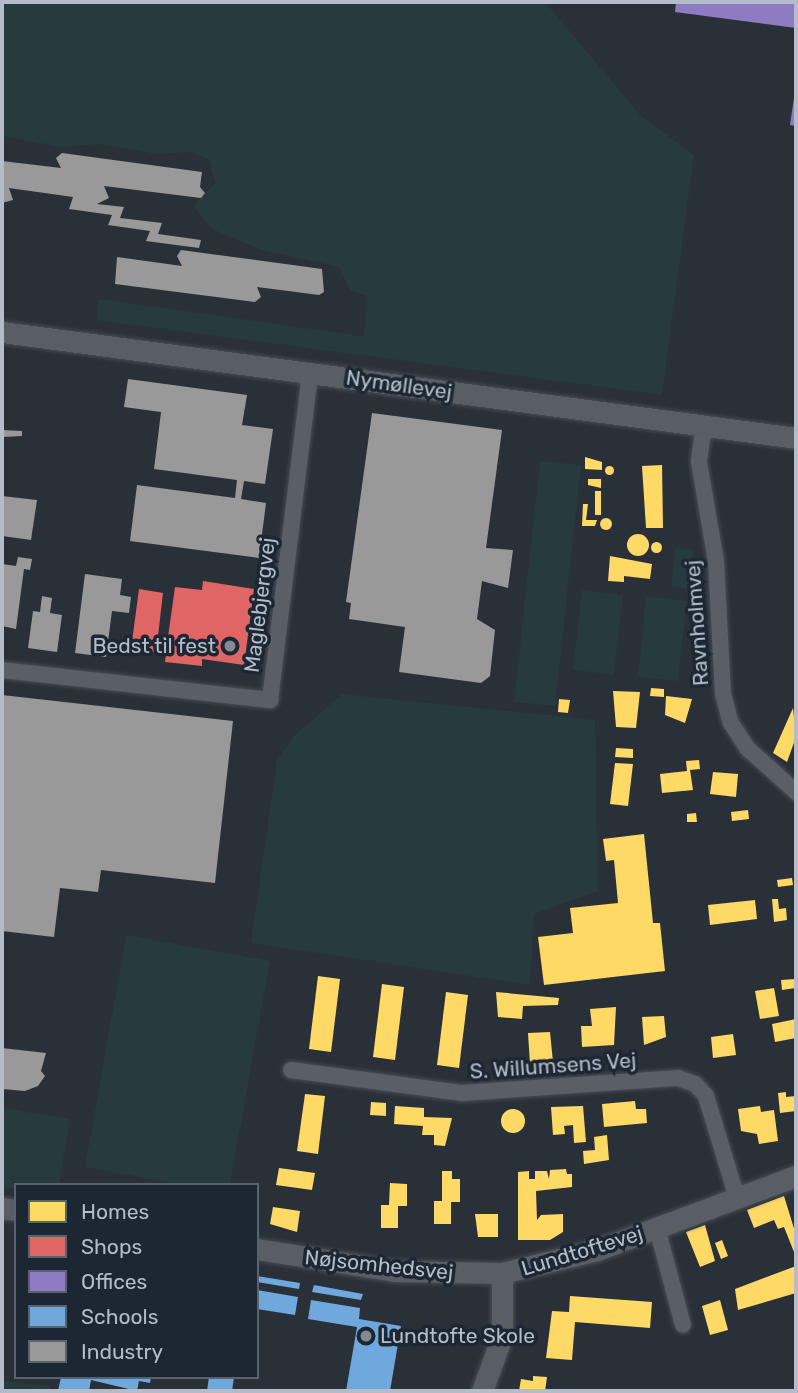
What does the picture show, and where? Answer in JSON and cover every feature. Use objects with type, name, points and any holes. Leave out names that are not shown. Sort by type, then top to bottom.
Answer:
[{"type":"street","name":"Nymøllevej","points":[[2,332],[796,438]]},
{"type":"street","name":"Maglebjergvej","points":[[2,670],[270,700],[310,373]]},
{"type":"street","name":"Ravnholmvej","points":[[704,425],[699,463],[716,561],[723,694],[731,723],[747,748],[796,792]]},
{"type":"street","name":"S. Willumsens Vej","points":[[291,1070],[462,1093],[678,1078],[695,1084],[706,1096],[737,1198]]},
{"type":"street","name":"Lundtoftevej","points":[[482,1391],[502,1336],[502,1273],[572,1258],[796,1176]]},
{"type":"street","name":"Lundtoftevej","points":[[657,1228],[683,1325]]},
{"type":"street","name":"Nøjsomhedsvej","points":[[259,1249],[351,1266],[437,1275],[502,1273]]},
{"type":"green space","points":[[2,2],[545,2],[641,116],[694,155],[662,395],[96,320],[99,299],[364,336],[367,296],[350,290],[339,267],[262,250],[212,229],[193,206],[215,184],[209,159],[190,152],[156,154],[100,144],[61,147],[2,136]]},
{"type":"green space","points":[[540,461],[581,465],[555,706],[514,702]]},
{"type":"green space","points":[[675,547],[694,550],[690,589],[671,587]]},
{"type":"green space","points":[[582,590],[623,595],[614,675],[573,670]]},
{"type":"green space","points":[[646,596],[687,601],[678,681],[638,677]]},
{"type":"green space","points":[[342,694],[595,720],[598,891],[534,914],[530,985],[251,943],[277,761],[293,737]]},
{"type":"green space","points":[[126,935],[270,961],[230,1183],[172,1183],[85,1167]]},
{"type":"green space","points":[[2,1108],[70,1119],[59,1183],[14,1183],[14,1188],[2,1189]]},
{"type":"green space","points":[[3,1381],[50,1386],[50,1391],[2,1391]]},
{"type":"building: Homes","points":[[585,457],[602,462],[602,470],[585,469]]},
{"type":"building: Homes","points":[[609,465],[614,470],[609,475],[604,470]]},
{"type":"building: Homes","points":[[662,465],[663,528],[646,528],[642,466]]},
{"type":"building: Homes","points":[[588,479],[601,479],[601,488],[588,485]]},
{"type":"building: Homes","points":[[595,491],[601,491],[601,515],[595,515]]},
{"type":"building: Homes","points":[[583,504],[588,504],[586,520],[597,520],[595,526],[582,526]]},
{"type":"building: Homes","points":[[606,518],[612,524],[606,530],[600,524]]},
{"type":"building: Homes","points":[[638,534],[646,537],[649,545],[646,553],[638,556],[630,553],[627,545],[630,537]]},
{"type":"building: Homes","points":[[656,542],[660,543],[660,551],[656,552],[652,551],[651,547],[652,543]]},
{"type":"building: Homes","points":[[610,556],[652,564],[650,579],[624,576],[624,582],[608,581]]},
{"type":"building: Homes","points":[[651,688],[664,689],[664,697],[650,696]]},
{"type":"building: Homes","points":[[613,691],[640,692],[636,728],[616,727]]},
{"type":"building: Homes","points":[[666,696],[692,699],[685,723],[665,715]]},
{"type":"building: Homes","points":[[559,699],[570,700],[568,713],[558,712]]},
{"type":"building: Homes","points":[[793,708],[796,737],[787,762],[773,753]]},
{"type":"building: Homes","points":[[616,748],[633,749],[633,758],[615,757]]},
{"type":"building: Homes","points":[[699,760],[700,769],[690,770],[693,790],[662,793],[660,774],[687,771],[686,761]]},
{"type":"building: Homes","points":[[615,763],[633,764],[628,806],[610,804]]},
{"type":"building: Homes","points":[[713,772],[738,774],[736,797],[710,794]]},
{"type":"building: Homes","points":[[748,810],[749,819],[732,821],[731,812]]},
{"type":"building: Homes","points":[[696,813],[697,822],[687,822],[687,814]]},
{"type":"building: Homes","points":[[644,834],[653,923],[660,923],[665,971],[544,985],[538,937],[573,933],[570,908],[618,903],[614,860],[606,861],[603,839]]},
{"type":"building: Homes","points":[[792,878],[793,885],[778,887],[777,880]]},
{"type":"building: Homes","points":[[772,899],[778,899],[779,909],[786,908],[787,920],[774,922]]},
{"type":"building: Homes","points":[[755,900],[757,919],[710,925],[708,905]]},
{"type":"building: Homes","points":[[318,976],[340,979],[331,1052],[309,1049]]},
{"type":"building: Homes","points":[[796,979],[796,988],[782,990],[781,980]]},
{"type":"building: Homes","points":[[382,984],[404,987],[395,1060],[373,1057]]},
{"type":"building: Homes","points":[[774,988],[779,1016],[760,1019],[755,991]]},
{"type":"building: Homes","points":[[446,992],[468,995],[459,1068],[437,1065]]},
{"type":"building: Homes","points":[[496,992],[559,998],[558,1005],[523,1006],[522,1019],[498,1017]]},
{"type":"building: Homes","points":[[616,1007],[614,1045],[582,1047],[581,1026],[592,1026],[590,1009]]},
{"type":"building: Homes","points":[[664,1016],[666,1037],[644,1045],[642,1017]]},
{"type":"building: Homes","points":[[796,1019],[796,1038],[775,1042],[772,1024]]},
{"type":"building: Homes","points":[[550,1032],[553,1062],[530,1064],[528,1033]]},
{"type":"building: Homes","points":[[733,1034],[736,1055],[713,1058],[711,1037]]},
{"type":"building: Homes","points":[[786,1092],[786,1097],[796,1096],[796,1111],[780,1113],[778,1093]]},
{"type":"building: Homes","points":[[305,1094],[325,1096],[318,1154],[297,1151]]},
{"type":"building: Homes","points":[[635,1101],[636,1109],[646,1109],[647,1123],[604,1127],[602,1104]]},
{"type":"building: Homes","points":[[371,1102],[386,1103],[386,1116],[370,1115]]},
{"type":"building: Homes","points":[[395,1106],[424,1108],[424,1117],[452,1118],[445,1146],[434,1145],[434,1135],[422,1135],[423,1126],[394,1124]]},
{"type":"building: Homes","points":[[583,1106],[586,1142],[574,1143],[573,1125],[564,1126],[565,1134],[553,1135],[551,1107]]},
{"type":"building: Homes","points":[[760,1106],[761,1112],[774,1110],[778,1141],[759,1144],[757,1134],[741,1131],[738,1109]]},
{"type":"building: Homes","points":[[513,1109],[524,1116],[525,1121],[518,1132],[513,1133],[502,1126],[501,1121],[508,1110]]},
{"type":"building: Homes","points":[[607,1135],[609,1160],[584,1164],[583,1151],[595,1150],[594,1137]]},
{"type":"building: Homes","points":[[279,1168],[315,1173],[312,1190],[276,1185]]},
{"type":"building: Homes","points":[[566,1169],[567,1174],[572,1174],[572,1187],[536,1191],[537,1220],[541,1215],[563,1214],[563,1232],[550,1240],[518,1240],[518,1172],[529,1171],[529,1179],[535,1179],[535,1171],[547,1171],[549,1179],[550,1170]]},
{"type":"building: Homes","points":[[442,1171],[452,1171],[452,1179],[460,1179],[460,1202],[451,1202],[451,1224],[434,1224],[434,1201],[442,1201]]},
{"type":"building: Homes","points":[[390,1183],[407,1184],[407,1206],[398,1206],[398,1228],[381,1228],[381,1205],[389,1205]]},
{"type":"building: Homes","points":[[784,1196],[796,1235],[794,1252],[784,1227],[778,1229],[774,1220],[754,1228],[747,1210]]},
{"type":"building: Homes","points":[[273,1207],[300,1211],[297,1232],[270,1224]]},
{"type":"building: Homes","points":[[475,1214],[498,1214],[498,1237],[478,1237]]},
{"type":"building: Homes","points":[[705,1225],[715,1261],[700,1267],[686,1232]]},
{"type":"building: Homes","points":[[722,1240],[728,1256],[721,1259],[715,1243]]},
{"type":"building: Homes","points":[[796,1266],[796,1293],[738,1310],[735,1289]]},
{"type":"building: Homes","points":[[570,1296],[652,1302],[650,1328],[575,1322],[572,1360],[546,1358],[552,1311],[569,1312]]},
{"type":"building: Homes","points":[[720,1300],[728,1330],[710,1335],[702,1306]]},
{"type":"building: Homes","points":[[533,1376],[547,1377],[545,1391],[519,1391],[521,1379],[533,1381]]},
{"type":"building: Shops","points":[[203,581],[254,589],[244,665],[202,659],[202,666],[165,662],[166,654],[131,649],[139,589],[163,593],[158,636],[168,637],[175,587],[202,590]]},
{"type":"building: Offices","points":[[676,2],[796,2],[796,28],[675,12]]},
{"type":"building: Offices","points":[[796,91],[796,126],[790,125]]},
{"type":"building: Schools","points":[[259,1276],[300,1283],[299,1289],[259,1282]]},
{"type":"building: Schools","points":[[314,1285],[363,1294],[361,1300],[312,1292]]},
{"type":"building: Schools","points":[[259,1290],[298,1297],[295,1315],[259,1309]]},
{"type":"building: Schools","points":[[311,1300],[360,1308],[359,1319],[401,1326],[390,1391],[346,1391],[357,1327],[308,1319]]},
{"type":"building: Schools","points":[[61,1379],[151,1379],[150,1383],[139,1381],[137,1391],[91,1380],[89,1391],[58,1391]]},
{"type":"building: Schools","points":[[209,1379],[234,1379],[232,1391],[207,1391]]},
{"type":"building: Industry","points":[[62,153],[202,172],[200,187],[205,193],[201,198],[104,186],[109,198],[97,204],[124,207],[120,218],[162,223],[158,234],[201,240],[199,248],[146,241],[150,231],[108,225],[112,215],[69,209],[73,197],[9,188],[13,200],[2,203],[2,161],[61,168],[56,158]]},
{"type":"building: Industry","points":[[181,250],[322,269],[324,292],[319,295],[257,287],[261,297],[255,302],[115,284],[117,257],[182,266],[177,256]]},
{"type":"building: Industry","points":[[128,379],[247,395],[242,425],[273,429],[265,484],[244,481],[241,499],[266,503],[259,558],[130,541],[137,485],[235,498],[237,480],[154,469],[161,412],[124,407]]},
{"type":"building: Industry","points":[[372,413],[502,430],[486,548],[513,550],[508,588],[482,581],[477,619],[495,630],[490,676],[481,683],[399,672],[405,627],[349,619],[351,603],[346,602]]},
{"type":"building: Industry","points":[[2,430],[22,431],[22,436],[2,437]]},
{"type":"building: Industry","points":[[2,496],[37,500],[31,540],[2,536]]},
{"type":"building: Industry","points":[[18,557],[32,559],[30,570],[24,569],[16,629],[2,626],[2,564],[16,566]]},
{"type":"building: Industry","points":[[85,574],[122,579],[120,595],[131,597],[129,613],[112,611],[106,657],[75,653]]},
{"type":"building: Industry","points":[[42,596],[52,598],[50,613],[62,615],[57,652],[28,648],[33,611],[40,612]]},
{"type":"building: Industry","points":[[2,695],[233,721],[215,883],[101,870],[98,892],[60,888],[54,937],[2,931]]},
{"type":"building: Industry","points":[[2,1048],[46,1053],[41,1071],[45,1076],[38,1086],[25,1091],[2,1089]]},
{"type":"place","name":"Bedst til fest","points":[[230,646]]},
{"type":"place","name":"Lundtofte Skole","points":[[366,1336]]}]
